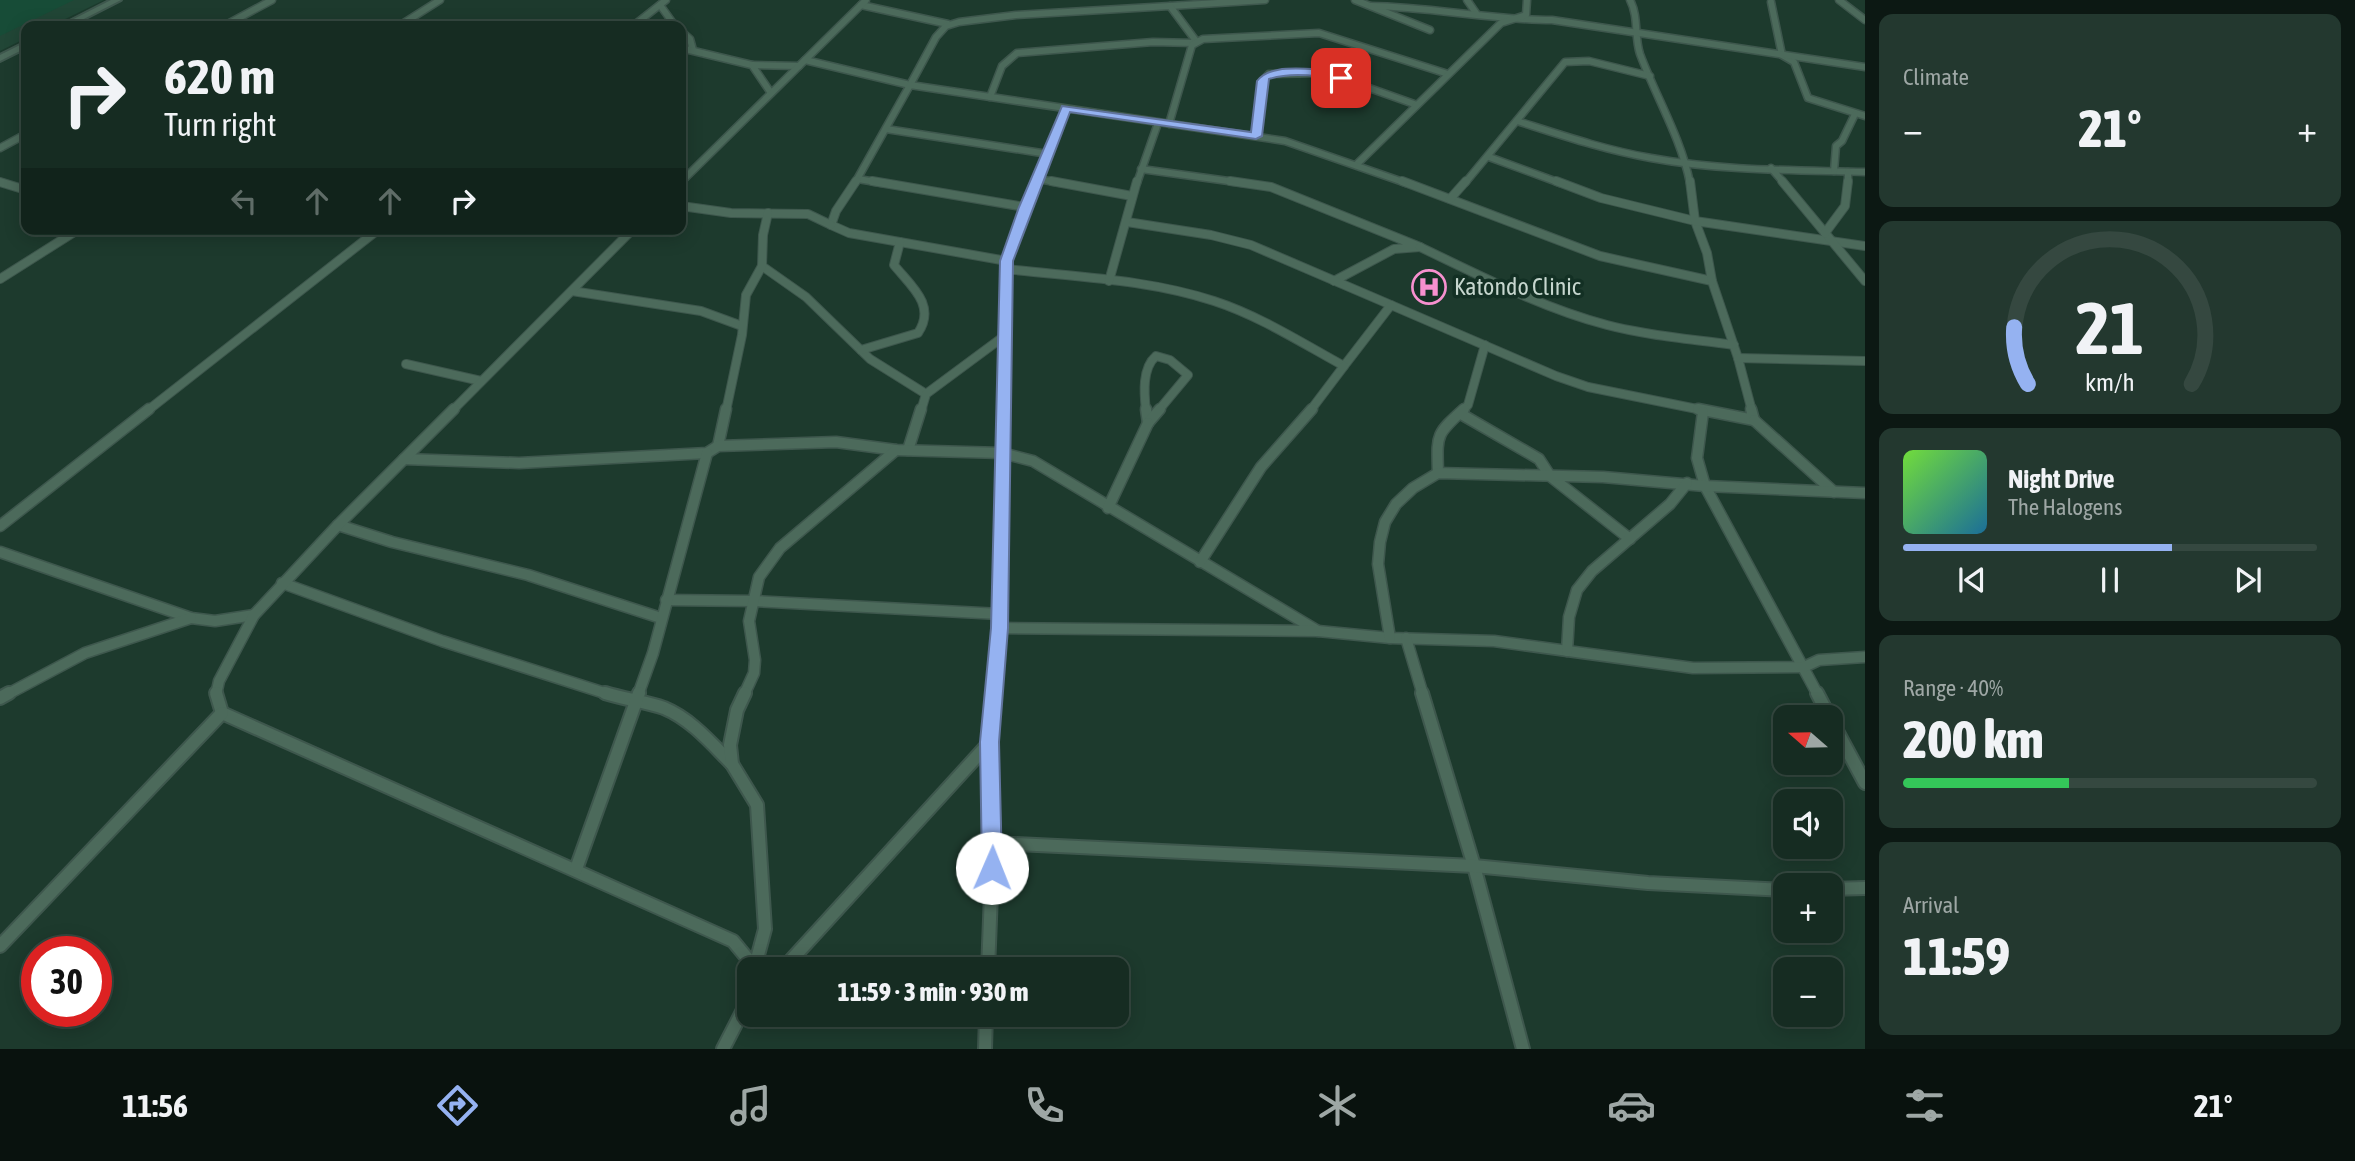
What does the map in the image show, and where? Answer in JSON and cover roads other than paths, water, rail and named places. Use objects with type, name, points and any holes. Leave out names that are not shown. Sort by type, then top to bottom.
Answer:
[{"type":"street","points":[[74,21],[117,0]]},
{"type":"street","points":[[232,21],[272,0]]},
{"type":"street","points":[[407,21],[440,0]]},
{"type":"street","points":[[639,21],[666,0]]},
{"type":"street","points":[[686,177],[863,2],[948,24],[988,18],[1265,0]]},
{"type":"street","points":[[1355,0],[1430,30]]},
{"type":"street","points":[[1409,0],[1416,8]]},
{"type":"street","points":[[1467,0],[1476,13]]},
{"type":"street","points":[[1357,163],[1501,23],[1526,16],[1527,0]]},
{"type":"street","points":[[1630,0],[1635,10],[1634,34],[1684,163],[1695,202],[1695,221],[1707,253],[1712,281],[1738,358],[1754,420]]},
{"type":"street","points":[[1839,0],[1865,20]]},
{"type":"street","points":[[1771,2],[1782,55],[1794,62],[1811,101],[1865,116]]},
{"type":"street","points":[[660,5],[671,21]]},
{"type":"street","points":[[1170,6],[1195,42]]},
{"type":"street","points":[[1371,6],[1476,13],[1513,20],[1552,20],[1865,67]]},
{"type":"street","points":[[831,225],[836,211],[886,130],[920,64],[948,24]]},
{"type":"street","points":[[990,97],[997,76],[1009,57],[1017,54],[1319,33],[1369,46],[1448,74]]},
{"type":"street","points":[[686,35],[690,39],[693,51]]},
{"type":"street","points":[[1169,124],[1195,42]]},
{"type":"street","points":[[0,58],[21,48]]},
{"type":"street","points":[[686,49],[752,65],[802,63],[911,85],[1256,136],[1313,148],[1600,256],[1712,281]]},
{"type":"street","points":[[1450,199],[1489,157],[1569,60],[1589,61],[1650,76]]},
{"type":"street","points":[[752,65],[771,93]]},
{"type":"street","points":[[1256,136],[1262,81],[1269,75],[1327,74],[1417,105]]},
{"type":"street","points":[[989,957],[993,843],[990,742],[1000,628],[1002,453],[1007,334],[1006,265],[1025,207],[1066,108]]},
{"type":"street","points":[[1834,171],[1836,146],[1842,141],[1855,114]]},
{"type":"street","points":[[1517,121],[1624,152],[1684,163],[1865,172]]},
{"type":"street","points":[[1109,281],[1132,197],[1158,123]]},
{"type":"street","points":[[886,130],[1048,154]]},
{"type":"street","points":[[0,149],[21,137]]},
{"type":"street","points":[[1489,157],[1601,198],[1695,221],[1865,246]]},
{"type":"street","points":[[1771,168],[1865,281]]},
{"type":"street","points":[[1142,169],[1270,187],[1420,247],[1568,313],[1633,330],[1734,345]]},
{"type":"street","points":[[1825,233],[1846,208],[1848,172]]},
{"type":"street","points":[[858,179],[1025,207]]},
{"type":"street","points":[[1038,179],[1132,197]]},
{"type":"street","points":[[0,182],[21,188]]},
{"type":"street","points":[[686,207],[731,213],[789,212],[818,217],[849,233],[1006,265],[1213,300],[1242,312],[1344,366]]},
{"type":"street","points":[[818,217],[836,211]]},
{"type":"street","points":[[718,446],[746,295],[762,266],[763,235],[768,213]]},
{"type":"street","points":[[1127,222],[1230,239],[1588,387],[1754,420],[1834,492]]},
{"type":"street","points":[[0,279],[70,235]]},
{"type":"street","points":[[0,526],[371,235]]},
{"type":"street","points":[[628,235],[282,583],[254,615],[219,681],[216,694],[222,713],[733,941],[746,957]]},
{"type":"street","points":[[1393,236],[1394,248]]},
{"type":"street","points":[[861,350],[918,333],[921,329],[924,300],[921,292],[894,265],[900,242]]},
{"type":"street","points":[[1334,281],[1394,248],[1420,247]]},
{"type":"street","points":[[762,266],[776,273],[825,313],[872,360],[926,394]]},
{"type":"street","points":[[572,291],[612,301],[672,306],[721,315],[742,326]]},
{"type":"street","points":[[1200,562],[1261,467],[1315,405],[1391,305]]},
{"type":"street","points":[[721,315],[745,306]]},
{"type":"street","points":[[908,450],[926,394],[1007,334]]},
{"type":"street","points":[[1438,473],[1437,440],[1441,429],[1468,405],[1485,345]]},
{"type":"street","points":[[1108,508],[1148,423],[1188,375],[1163,357],[1156,356],[1149,362],[1144,398],[1148,423]]},
{"type":"street","points":[[1738,358],[1865,361]]},
{"type":"street","points":[[406,364],[481,381]]},
{"type":"street","points":[[1703,412],[1698,458],[1705,486],[1823,705]]},
{"type":"street","points":[[1461,414],[1539,460],[1550,477],[1630,539]]},
{"type":"street","points":[[404,458],[519,463],[707,453],[718,446],[818,442],[896,450],[1002,453],[1033,461],[1318,631]]},
{"type":"street","points":[[757,957],[765,929],[757,805],[738,779],[732,764],[732,726],[754,673],[755,660],[749,621],[759,577],[780,548],[896,450]]},
{"type":"street","points":[[576,869],[636,704],[707,453]]},
{"type":"street","points":[[1390,638],[1377,551],[1384,522],[1399,498],[1418,482],[1438,473],[1604,477],[1705,486],[1865,493]]},
{"type":"street","points":[[1567,650],[1569,617],[1577,590],[1592,571],[1670,504],[1687,483]]},
{"type":"street","points":[[338,525],[392,542],[528,575],[661,618]]},
{"type":"street","points":[[0,552],[191,618],[215,621],[254,615]]},
{"type":"street","points":[[282,583],[442,641],[636,704],[650,703],[672,710],[732,764]]},
{"type":"street","points":[[666,600],[754,601],[1000,614]]},
{"type":"street","points":[[0,698],[85,653],[191,618]]},
{"type":"street","points":[[1000,628],[1318,631],[1390,638],[1455,638],[1567,650],[1693,668],[1804,667],[1819,660],[1865,657]]},
{"type":"street","points":[[1406,638],[1474,866],[1523,1049]]},
{"type":"street","points":[[0,946],[222,713]]},
{"type":"street","points":[[794,957],[990,742]]},
{"type":"street","points":[[1843,742],[1865,783]]},
{"type":"street","points":[[993,843],[1474,866],[1648,883],[1773,889]]},
{"type":"street","points":[[1843,889],[1865,888]]},
{"type":"street","points":[[723,1049],[737,1023]]},
{"type":"street","points":[[985,1049],[986,1027]]},
{"type":"place","name":"Katondo Clinic","points":[[1429,287]]}]
